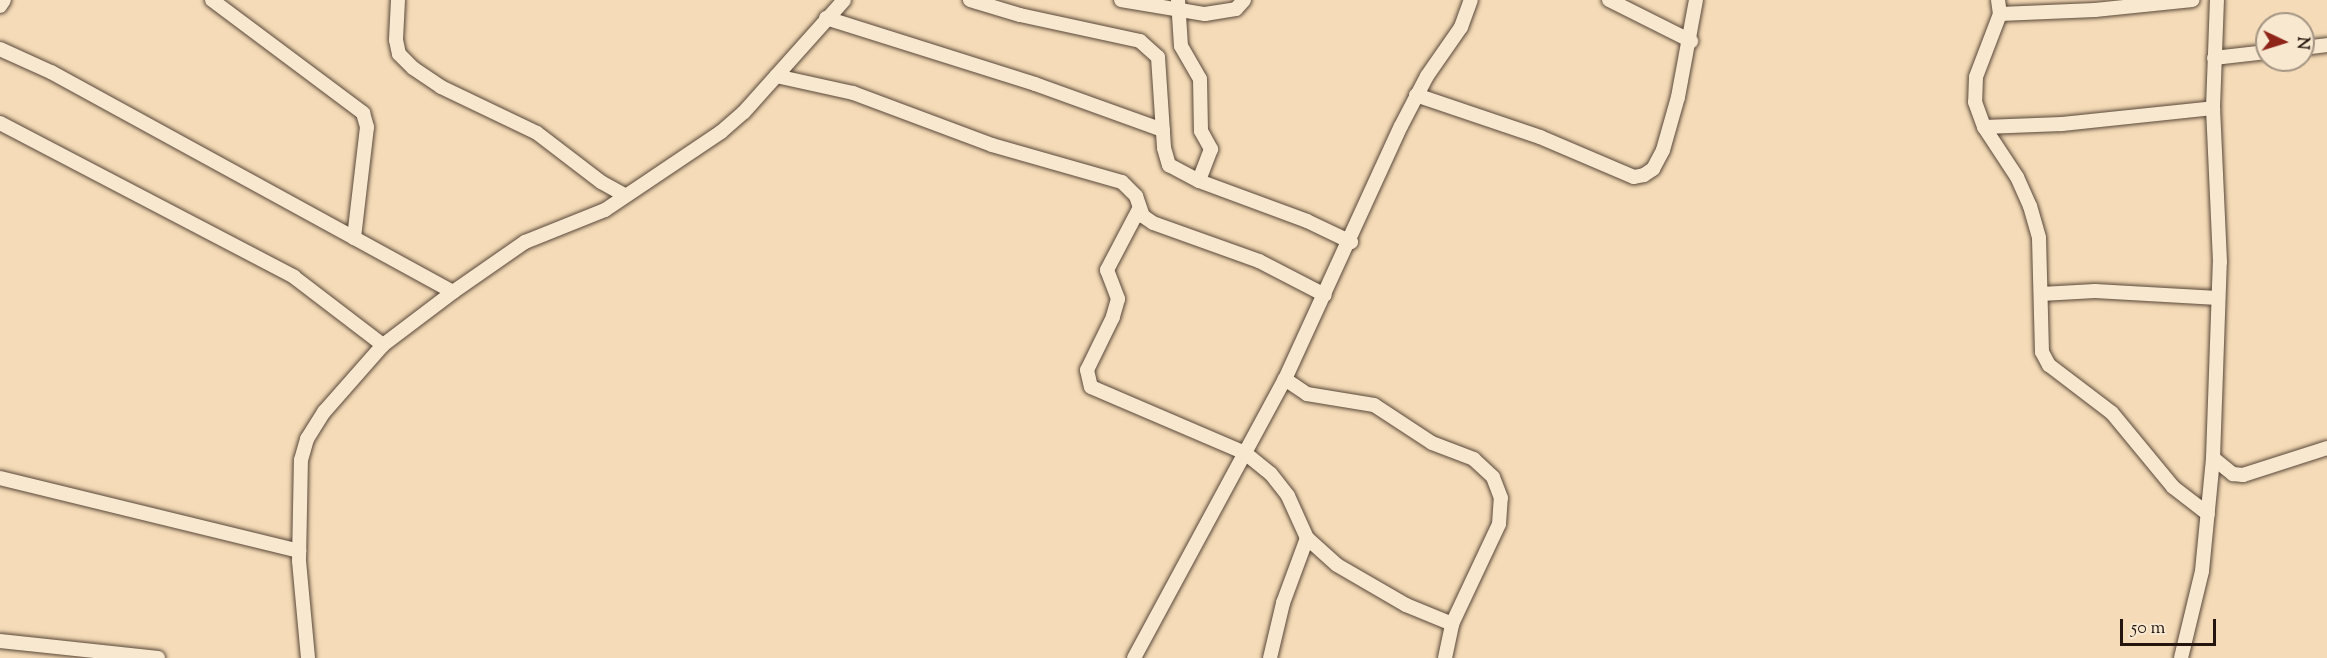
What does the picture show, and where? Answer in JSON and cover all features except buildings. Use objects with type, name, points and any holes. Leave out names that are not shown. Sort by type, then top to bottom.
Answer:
[{"type":"street","points":[[0,6],[4,0]]},
{"type":"street","points":[[212,0],[363,112],[367,127],[354,238]]},
{"type":"street","points":[[398,0],[396,40],[399,54],[413,68],[441,87],[537,133],[602,182],[624,195]]},
{"type":"street","points":[[308,658],[299,551],[302,450],[324,412],[383,345],[453,292],[525,242],[590,217],[721,132],[776,76],[844,0]]},
{"type":"street","points":[[970,0],[1020,15],[1140,41],[1153,49],[1160,69],[1163,130],[1169,165],[1199,181],[1298,217],[1351,242]]},
{"type":"street","points":[[1121,0],[1224,12],[1236,9],[1244,0]]},
{"type":"street","points":[[1134,658],[1286,379],[1351,242],[1416,95],[1461,27],[1471,0]]},
{"type":"street","points":[[1609,0],[1691,41]]},
{"type":"street","points":[[1416,95],[1540,137],[1634,177],[1644,175],[1653,169],[1663,150],[1691,41],[1696,0]]},
{"type":"street","points":[[1998,0],[2000,14],[1973,90],[1984,127],[2017,177],[2030,206],[2039,238],[2041,294],[2038,325],[2042,352],[2049,365],[2112,413],[2173,487],[2208,514]]},
{"type":"street","points":[[2000,14],[2095,10],[2192,0]]},
{"type":"street","points":[[2181,658],[2196,604],[2213,458],[2220,233],[2213,108],[2217,0]]},
{"type":"street","points":[[1178,5],[1181,46],[1200,79],[1201,131],[1211,149],[1199,181]]},
{"type":"street","points":[[826,18],[1035,84],[1163,130]]},
{"type":"street","points":[[0,49],[51,72],[453,292]]},
{"type":"street","points":[[2214,58],[2255,53]]},
{"type":"street","points":[[776,76],[853,93],[992,145],[1122,182],[1136,196],[1139,209],[1153,222],[1270,266],[1325,295]]},
{"type":"street","points":[[1984,127],[2062,124],[2213,108]]},
{"type":"street","points":[[0,123],[294,277],[383,345]]},
{"type":"street","points":[[1139,209],[1107,270],[1118,299],[1087,378],[1101,393],[1245,453],[1261,463],[1288,496],[1307,538],[1337,566],[1366,583],[1452,624]]},
{"type":"street","points":[[2041,294],[2095,291],[2218,298]]},
{"type":"street","points":[[1286,379],[1307,394],[1374,405],[1432,443],[1474,459],[1493,477],[1501,498],[1499,524],[1452,624],[1445,658]]},
{"type":"street","points":[[2213,458],[2233,474],[2243,475],[2327,448]]},
{"type":"street","points":[[0,478],[299,551]]},
{"type":"street","points":[[1270,658],[1283,603],[1307,538]]},
{"type":"street","points":[[0,641],[158,658]]}]
